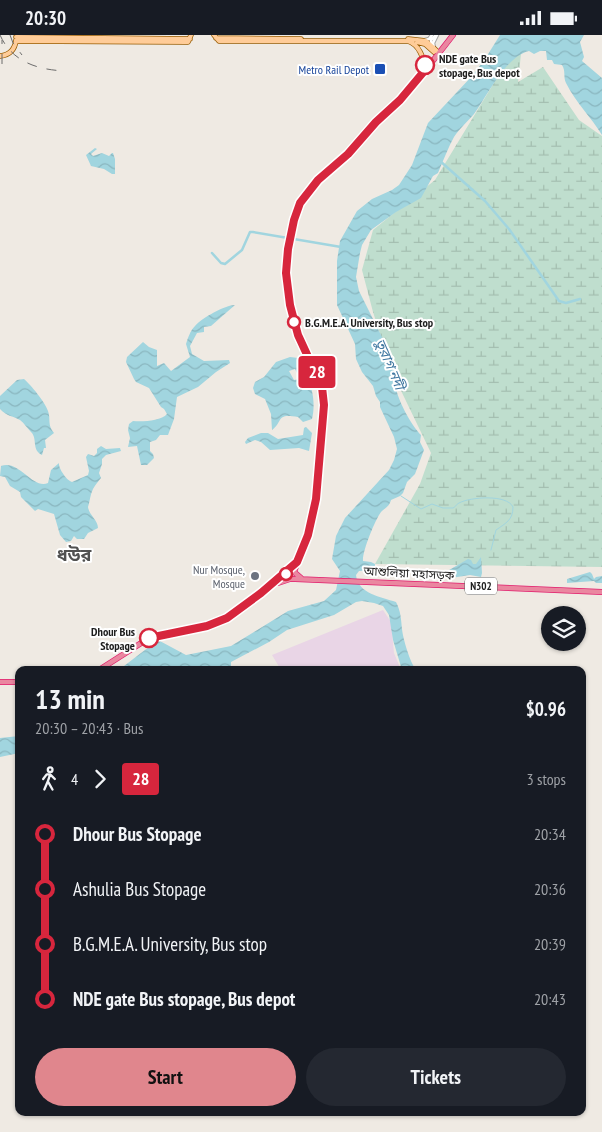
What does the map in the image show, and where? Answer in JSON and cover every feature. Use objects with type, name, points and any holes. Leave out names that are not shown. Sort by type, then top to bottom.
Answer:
[{"type":"highway","points":[[304,579],[298,577],[294,572],[308,535],[316,499],[324,405],[322,387],[298,335],[291,314],[286,273],[291,234],[300,203],[311,188],[324,174],[342,160],[376,122],[397,104],[453,35]]},
{"type":"highway","points":[[261,593],[297,562]]},
{"type":"highway","name":"আশুলিয়া মহাসড়ক","points":[[261,593],[276,584],[290,579],[602,592]]},
{"type":"highway","name":"N302","points":[[105,666],[149,638],[220,621],[235,613],[261,593]]},
{"type":"highway","points":[[0,683],[15,682]]},
{"type":"main road","points":[[0,56],[12,51],[15,38],[190,39]]},
{"type":"main road","points":[[216,38],[411,41],[429,44],[438,54]]},
{"type":"main road","points":[[411,41],[429,44]]},
{"type":"main road","points":[[411,41],[419,50],[426,69]]},
{"type":"street","points":[[429,44],[432,35]]},
{"type":"street","points":[[429,44],[436,35]]},
{"type":"shaded area","points":[[383,610],[391,622],[394,653],[399,666],[279,666],[272,655]]},
{"type":"green space","points":[[523,35],[518,82],[543,67],[579,120],[602,136],[602,567],[375,564],[420,484],[431,453],[393,374],[362,270],[373,230],[435,180]]},
{"type":"water","name":"তুরাগ নদী","points":[[500,35],[584,35],[580,42],[584,57],[582,61],[602,78],[602,135],[570,90],[565,81],[562,65],[554,64],[552,60],[547,60],[546,51],[534,54],[529,51],[520,55],[505,69],[474,114],[454,137],[438,173],[433,176],[421,198],[396,212],[371,230],[362,245],[356,277],[359,291],[388,349],[396,377],[396,390],[407,416],[421,435],[420,442],[424,450],[415,474],[407,482],[403,493],[391,500],[378,516],[372,529],[363,561],[375,564],[375,570],[359,571],[356,575],[361,587],[366,591],[396,602],[400,612],[405,644],[414,666],[401,666],[393,640],[389,615],[383,606],[362,601],[356,602],[334,615],[287,630],[231,662],[231,666],[124,666],[158,640],[186,655],[231,646],[288,611],[324,601],[336,590],[340,571],[332,559],[336,536],[345,518],[389,470],[397,449],[373,386],[362,372],[356,359],[355,344],[337,305],[337,261],[340,241],[357,211],[372,199],[399,185],[412,165],[428,123],[472,76]]},
{"type":"water","points":[[95,148],[97,149],[91,154],[93,156],[102,153],[109,156],[113,153],[115,174],[91,166],[86,155]]},
{"type":"water","points":[[235,305],[211,326],[204,327],[204,332],[197,333],[190,346],[192,354],[204,361],[229,360],[230,363],[198,387],[177,397],[174,419],[168,435],[160,435],[156,440],[150,442],[150,451],[154,458],[147,465],[141,465],[137,446],[128,447],[130,438],[129,424],[133,421],[156,420],[167,414],[149,388],[136,382],[126,362],[127,357],[143,342],[157,350],[157,366],[164,363],[171,371],[190,357],[186,344],[190,332],[195,326],[214,313]]},
{"type":"water","points":[[290,357],[298,358],[304,369],[298,375],[295,369],[289,371],[294,380],[299,379],[301,381],[307,379],[311,388],[314,404],[312,419],[303,422],[298,417],[286,416],[272,430],[271,414],[265,399],[255,394],[253,388],[255,382],[264,377],[276,362]]},
{"type":"water","points":[[24,379],[38,394],[46,407],[54,433],[45,440],[46,448],[44,448],[42,455],[37,450],[33,435],[23,423],[0,409],[0,396],[17,380]]},
{"type":"water","points":[[306,427],[312,433],[309,451],[299,448],[270,450],[261,442],[255,440],[246,444],[245,442],[248,438],[261,433],[268,433],[278,439],[303,435],[304,428]]},
{"type":"water","points":[[101,446],[106,449],[120,448],[121,451],[106,455],[102,459],[99,473],[101,478],[91,493],[88,507],[97,522],[98,528],[88,533],[84,539],[77,539],[74,536],[71,541],[66,542],[60,535],[54,514],[38,509],[35,511],[21,497],[20,492],[10,486],[5,477],[0,476],[1,466],[8,465],[20,470],[37,482],[42,484],[48,483],[51,470],[59,463],[63,474],[72,482],[88,475],[86,457],[88,454],[94,456],[97,453],[97,449]]},
{"type":"water","points":[[481,557],[481,577],[470,575],[451,578],[447,573],[444,573],[468,559],[473,564],[476,564]]},
{"type":"water","points":[[590,572],[594,579],[602,576],[602,583],[594,581],[567,583],[567,579]]},
{"type":"water","points":[[15,736],[15,754],[0,757],[0,738]]},
{"type":"waterway","points":[[440,161],[485,201],[509,229],[559,301],[566,303],[580,299]]},
{"type":"waterway","points":[[212,253],[221,263],[225,264],[242,250],[250,232],[341,247]]},
{"type":"waterway","points":[[401,496],[421,509],[432,504],[443,508],[453,508],[458,503],[479,498],[504,500],[513,507],[512,515],[508,521],[496,530],[491,550]]},
{"type":"railway","points":[[0,35],[11,52],[27,63],[46,69],[66,71]]},
{"type":"railway","points":[[10,35],[13,43],[22,55]]},
{"type":"railway","points":[[2,40],[2,64]]},
{"type":"bus line","name":"28","points":[[149,638],[156,635],[207,626],[227,618],[283,576],[297,562],[308,535],[316,499],[323,428],[324,395],[316,371],[298,335],[291,314],[286,273],[292,229],[300,203],[311,188],[324,174],[342,160],[376,122],[393,108],[426,69],[425,65]]},
{"type":"place","name":"NDE gate Bus stopage, Bus depot","points":[[425,65]]},
{"type":"place","name":"Metro Rail Depot","points":[[380,69]]},
{"type":"place","name":"B.G.M.E.A. University, Bus stop","points":[[294,322]]},
{"type":"place","name":"Nur Mosque, Mosque","points":[[255,576]]},
{"type":"place","name":"Dhour Bus Stopage","points":[[149,638]]},
{"type":"district","name":"ধউর","points":[[74,554]]}]
